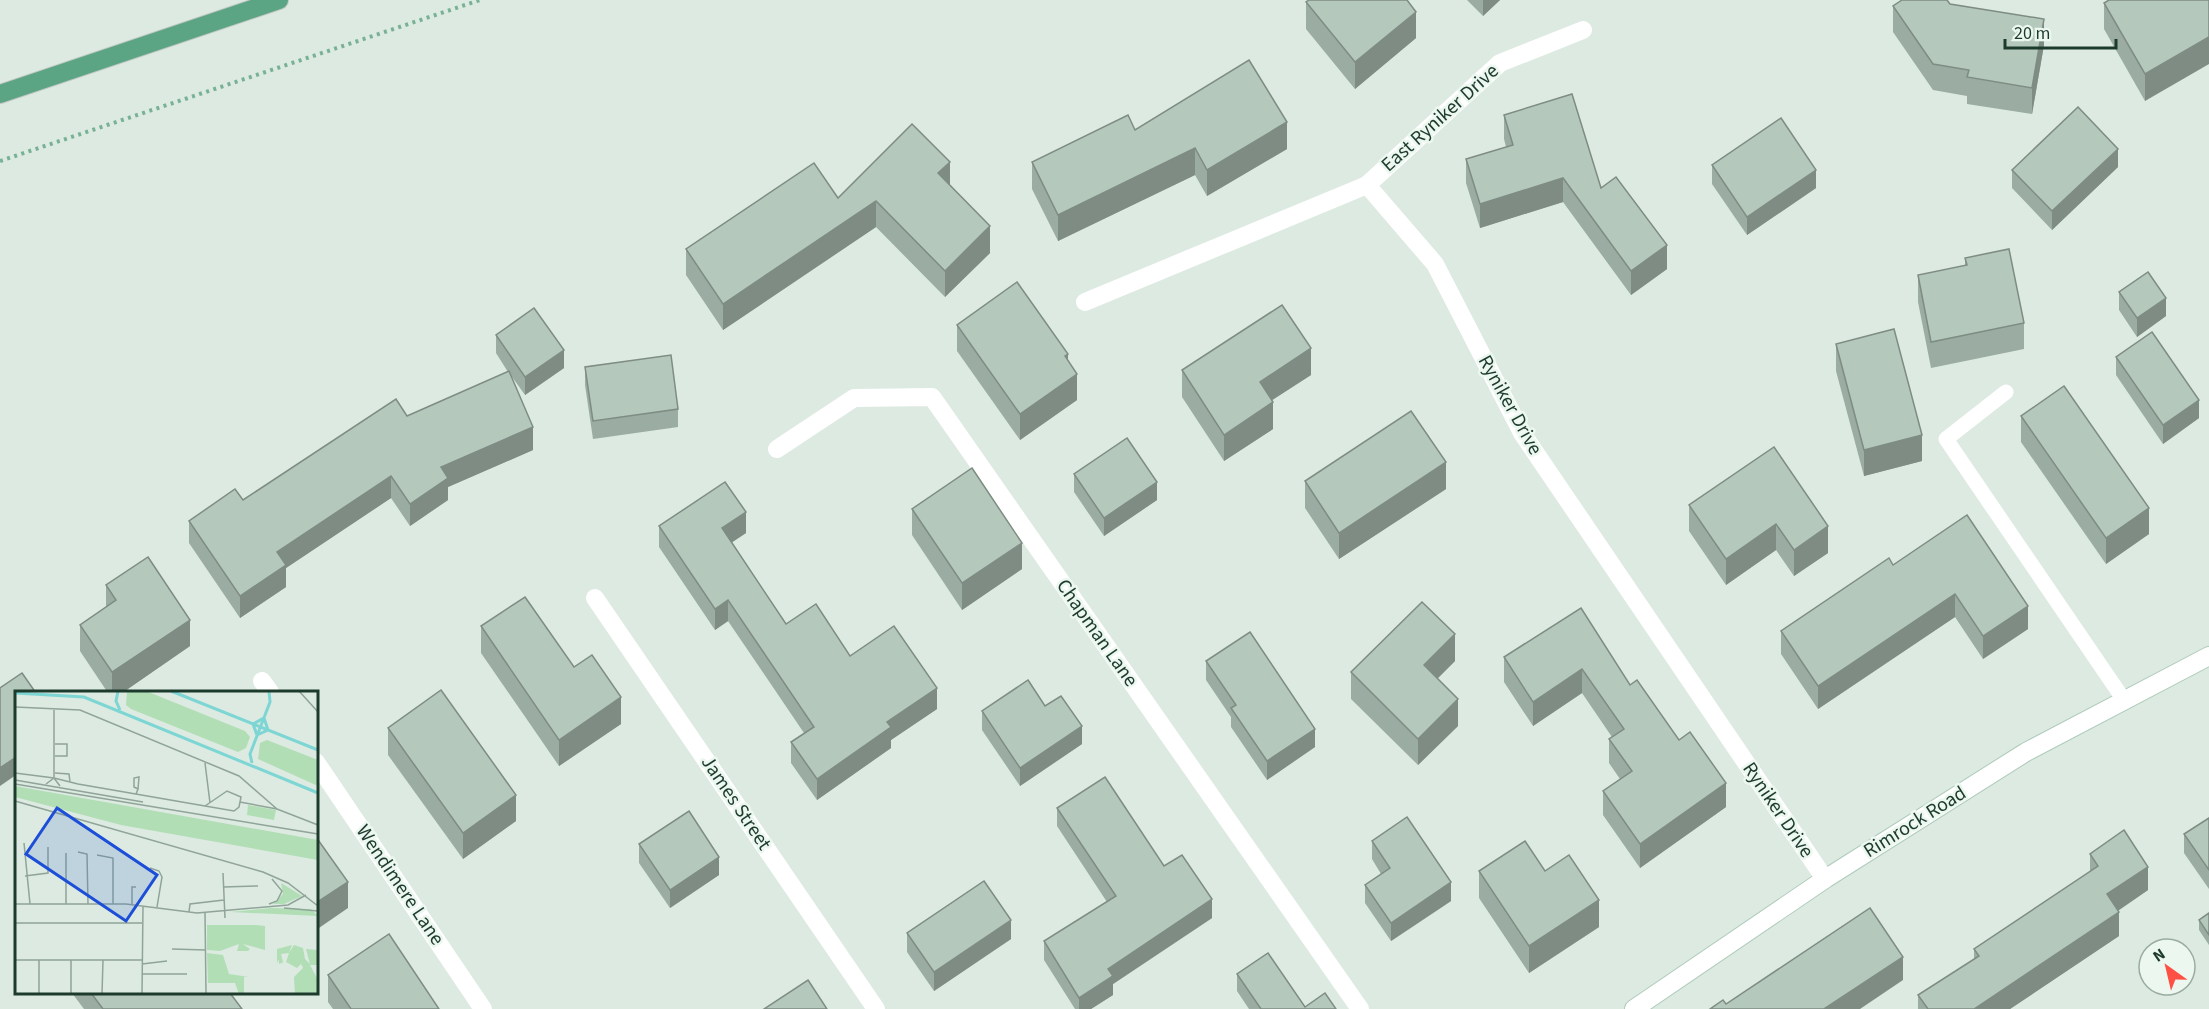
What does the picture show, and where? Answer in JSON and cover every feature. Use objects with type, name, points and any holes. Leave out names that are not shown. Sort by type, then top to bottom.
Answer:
[{"type":"main road","points":[[0,94],[279,0]]},
{"type":"street","name":"East Ryniker Drive","points":[[1367,184],[1500,63],[1583,30]]},
{"type":"street","points":[[1085,302],[1367,184]]},
{"type":"street","name":"Ryniker Drive","points":[[1367,184],[1435,264],[1522,434],[1824,879]]},
{"type":"street","name":"Chapman Lane","points":[[777,449],[854,398],[932,397],[1360,1009]]},
{"type":"street","name":"James Street","points":[[595,597],[876,1009]]},
{"type":"street","name":"Rimrock Road","points":[[1634,1009],[1824,879],[2026,752],[2209,656]]},
{"type":"street","name":"Wendimere Lane","points":[[318,765],[483,1009]]},
{"type":"lane","points":[[2006,392],[1946,439],[2124,700]]},
{"type":"path","points":[[0,161],[480,0]]},
{"type":"building","points":[[1309,0],[1407,0],[1416,12],[1355,62],[1306,2]]},
{"type":"building","points":[[1902,0],[1947,0],[1950,4],[2044,19],[2032,88],[1967,77],[1969,70],[1933,64],[1893,6]]},
{"type":"building","points":[[2109,0],[2209,0],[2209,37],[2145,74],[2104,3]]},
{"type":"building","points":[[1249,60],[1287,122],[1207,170],[1195,148],[1058,215],[1032,162],[1128,115],[1135,130]]},
{"type":"building","points":[[1572,94],[1601,188],[1616,177],[1667,245],[1631,271],[1563,178],[1480,204],[1466,159],[1513,145],[1504,115]]},
{"type":"building","points":[[2078,107],[2118,149],[2052,211],[2012,170]]},
{"type":"building","points":[[1781,118],[1816,170],[1747,217],[1712,165]]},
{"type":"building","points":[[912,124],[950,162],[938,173],[990,226],[945,271],[876,201],[723,304],[686,249],[814,163],[838,198]]},
{"type":"building","points":[[2009,249],[2024,323],[1931,342],[1918,275],[1967,265],[1965,258]]},
{"type":"building","points":[[2148,272],[2166,298],[2137,318],[2119,292]]},
{"type":"building","points":[[1017,282],[1068,354],[1065,356],[1077,374],[1020,414],[957,325]]},
{"type":"building","points":[[1282,305],[1311,348],[1260,382],[1273,402],[1224,435],[1182,370]]},
{"type":"building","points":[[534,308],[564,350],[525,377],[496,335]]},
{"type":"building","points":[[1894,329],[1922,435],[1864,450],[1836,344]]},
{"type":"building","points":[[2152,332],[2199,400],[2163,425],[2116,357]]},
{"type":"building","points":[[671,355],[678,409],[593,421],[585,367]]},
{"type":"building","points":[[509,371],[533,427],[441,467],[448,478],[410,504],[391,476],[277,552],[286,565],[240,596],[189,521],[235,489],[243,500],[396,399],[407,416]]},
{"type":"building","points":[[2064,386],[2149,508],[2106,538],[2021,416]]},
{"type":"building","points":[[1411,411],[1446,462],[1339,533],[1305,481]]},
{"type":"building","points":[[1127,438],[1157,482],[1104,518],[1074,474]]},
{"type":"building","points":[[1774,447],[1828,526],[1794,550],[1776,524],[1726,559],[1689,505]]},
{"type":"building","points":[[972,468],[1022,543],[962,583],[912,509]]},
{"type":"building","points":[[725,482],[746,512],[722,528],[786,624],[816,604],[850,656],[894,626],[937,688],[887,722],[891,727],[817,779],[791,742],[814,727],[728,600],[715,609],[659,526]]},
{"type":"building","points":[[1967,515],[2028,606],[1983,636],[1955,594],[1818,686],[1781,631],[1889,558],[1893,565]]},
{"type":"building","points":[[148,557],[190,620],[112,672],[80,625],[116,600],[106,585]]},
{"type":"building","points":[[525,597],[574,667],[592,655],[621,697],[559,740],[481,626]]},
{"type":"building","points":[[1422,602],[1455,634],[1424,665],[1458,699],[1418,739],[1351,672]]},
{"type":"building","points":[[1581,608],[1630,685],[1637,680],[1679,740],[1690,732],[1726,783],[1640,844],[1603,791],[1632,771],[1609,739],[1624,729],[1582,669],[1533,702],[1504,657]]},
{"type":"building","points":[[1250,632],[1315,729],[1267,761],[1231,708],[1236,705],[1206,661]]},
{"type":"building","points":[[22,673],[35,691],[15,691],[15,758],[0,768],[0,688]]},
{"type":"building","points":[[1028,680],[1045,706],[1061,696],[1082,726],[1020,768],[982,711]]},
{"type":"building","points":[[441,690],[516,795],[463,833],[388,728]]},
{"type":"building","points":[[1105,777],[1164,866],[1182,855],[1212,899],[1108,969],[1113,976],[1079,998],[1044,941],[1116,896],[1057,808]]},
{"type":"building","points":[[689,811],[719,857],[670,890],[639,844]]},
{"type":"building","points":[[1407,817],[1451,882],[1391,923],[1365,885],[1390,868],[1372,841]]},
{"type":"building","points":[[2209,818],[2209,870],[2184,834]]},
{"type":"building","points":[[2124,830],[2148,867],[2107,894],[2119,912],[1974,1009],[1928,1009],[1918,995],[1979,956],[1974,949],[2098,866],[2090,854]]},
{"type":"building","points":[[318,840],[348,882],[318,902]]},
{"type":"building","points":[[1525,841],[1545,871],[1569,855],[1599,900],[1529,946],[1479,871]]},
{"type":"building","points":[[984,881],[1011,920],[934,972],[907,933]]},
{"type":"building","points":[[1870,908],[1903,957],[1824,1009],[1710,1009],[1723,1000],[1726,1004]]},
{"type":"building","points":[[2209,913],[2209,935],[2199,920]]},
{"type":"building","points":[[389,934],[439,1009],[351,1009],[328,975]]},
{"type":"building","points":[[1268,953],[1305,1007],[1325,993],[1336,1009],[1261,1009],[1237,974]]},
{"type":"building","points":[[808,980],[827,1009],[764,1009]]},
{"type":"building","points":[[92,994],[231,994],[242,1009],[103,1009]]}]
